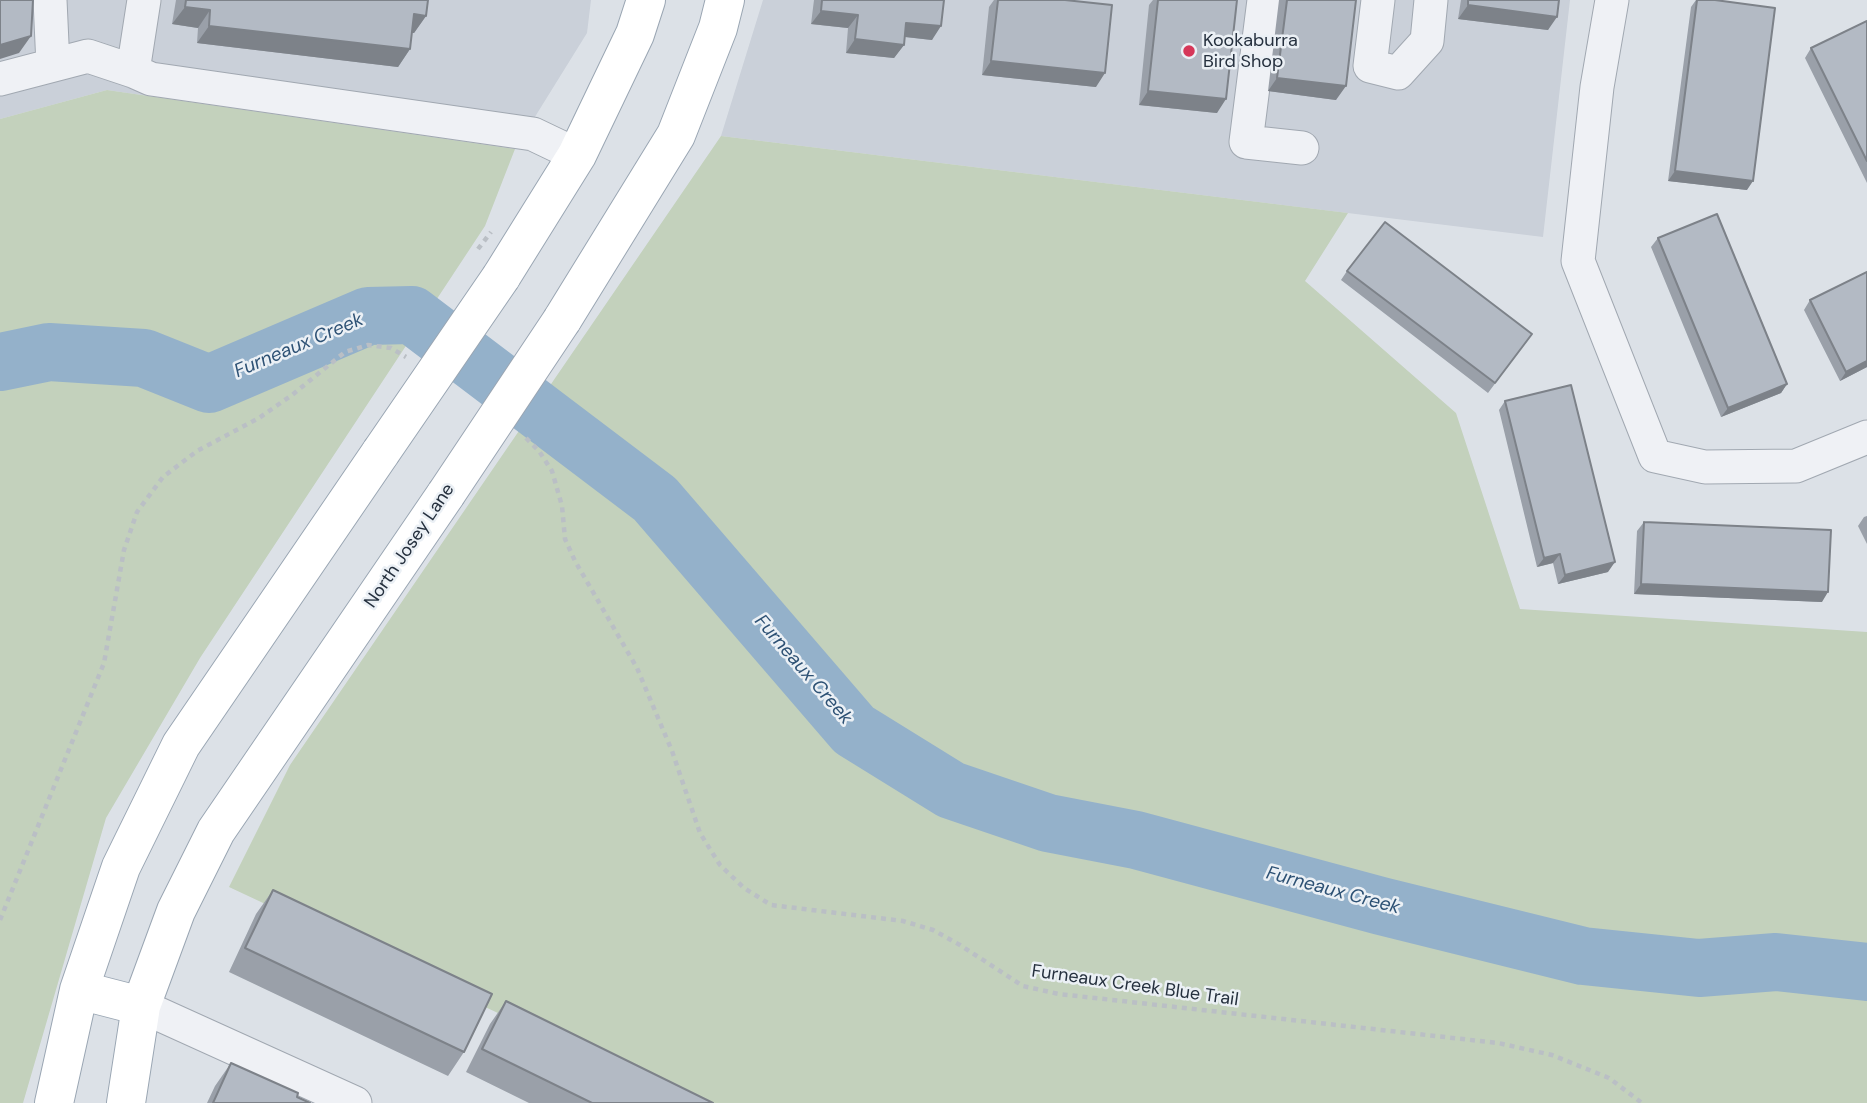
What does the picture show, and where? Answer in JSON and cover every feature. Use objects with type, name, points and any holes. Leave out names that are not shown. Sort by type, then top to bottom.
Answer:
[{"type":"main road","points":[[54,1103],[79,990],[121,867],[181,745],[500,277],[577,155],[635,34],[646,0]]},
{"type":"main road","name":"North Josey Lane","points":[[126,1103],[141,1006],[176,911],[216,831],[562,320],[676,135],[718,28],[724,0]]},
{"type":"main road","points":[[79,990],[141,1006]]},
{"type":"lane","points":[[50,0],[53,65]]},
{"type":"lane","points":[[133,71],[144,0]]},
{"type":"lane","points":[[1264,0],[1246,142],[1301,148]]},
{"type":"lane","points":[[1378,0],[1370,66],[1398,73],[1426,41],[1431,0]]},
{"type":"lane","points":[[1612,0],[1597,87],[1578,261],[1655,457],[1705,467],[1796,466],[1867,437]]},
{"type":"lane","points":[[0,79],[89,57],[151,79],[533,134],[577,155]]},
{"type":"lane","points":[[141,1006],[355,1103]]},
{"type":"path","points":[[0,920],[104,663],[124,550],[137,512],[163,477],[197,451],[259,418],[345,352],[369,345],[391,348],[413,362]]},
{"type":"path","name":"Furneaux Creek Blue Trail","points":[[521,433],[539,451],[552,471],[562,506],[565,539],[637,668],[673,751],[700,834],[720,865],[744,888],[771,905],[903,921],[933,930],[1023,986],[1059,994],[1498,1043],[1552,1055],[1609,1078],[1642,1103]]},
{"type":"shaded area","points":[[0,0],[591,0],[587,33],[515,149],[107,90],[0,119]]},
{"type":"shaded area","points":[[763,0],[1570,0],[1543,237],[721,136]]},
{"type":"green space","points":[[107,90],[515,149],[485,226],[200,658],[106,818],[23,1103],[0,1103],[0,119]]},
{"type":"green space","points":[[721,136],[1348,213],[1305,281],[1456,413],[1520,609],[1867,632],[1867,1103],[690,1103],[229,887],[290,765]]},
{"type":"building","points":[[0,0],[33,0],[31,36],[0,45]]},
{"type":"building","points":[[186,0],[428,0],[426,16],[414,14],[410,49],[209,26],[210,10],[185,7]]},
{"type":"building","points":[[822,0],[944,0],[941,26],[906,23],[904,45],[855,39],[858,15],[821,11]]},
{"type":"building","points":[[998,0],[1065,0],[1112,5],[1105,73],[991,61]]},
{"type":"building","points":[[1158,0],[1237,0],[1226,99],[1148,91]]},
{"type":"building","points":[[1287,0],[1356,0],[1346,86],[1277,78]]},
{"type":"building","points":[[1468,0],[1559,0],[1557,17],[1468,5]]},
{"type":"building","points":[[1697,0],[1775,8],[1753,181],[1675,171]]},
{"type":"building","points":[[1867,21],[1867,161],[1811,48]]},
{"type":"building","points":[[1717,214],[1787,384],[1728,408],[1658,238]]},
{"type":"building","points":[[1385,222],[1532,334],[1495,383],[1347,271]]},
{"type":"building","points":[[1867,272],[1867,361],[1846,372],[1810,300]]},
{"type":"building","points":[[1571,385],[1615,562],[1565,575],[1560,554],[1544,558],[1505,401]]},
{"type":"building","points":[[1644,522],[1831,530],[1828,592],[1641,584]]},
{"type":"building","points":[[273,890],[492,994],[464,1052],[245,948]]},
{"type":"building","points":[[506,1001],[713,1103],[592,1103],[482,1049]]},
{"type":"building","points":[[231,1063],[298,1093],[297,1097],[310,1103],[213,1103]]},
{"type":"waterway","name":"Furneaux Creek","points":[[0,362],[49,352],[144,358],[209,384],[368,316],[412,315],[655,499],[854,730],[951,790],[1048,823],[1136,840],[1381,906],[1583,956],[1699,968],[1776,962],[1867,972]]},
{"type":"place","name":"Kookaburra Bird Shop","points":[[1189,51]]}]
